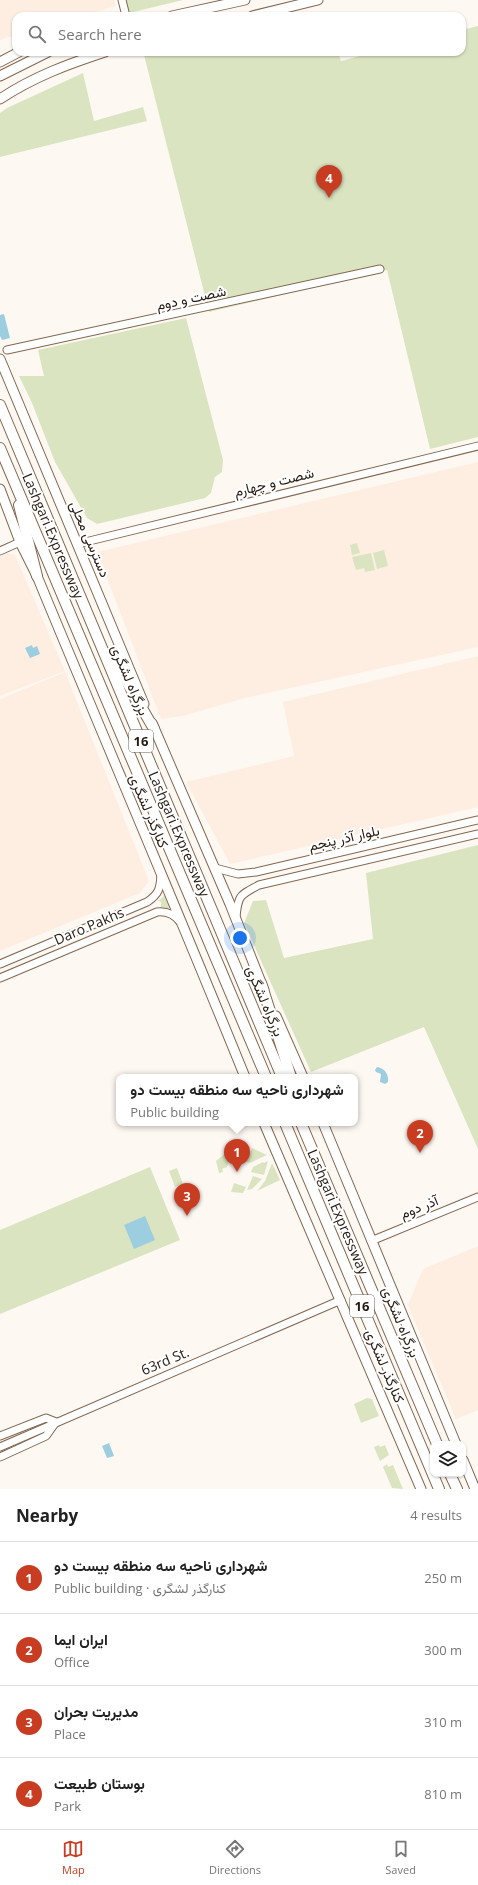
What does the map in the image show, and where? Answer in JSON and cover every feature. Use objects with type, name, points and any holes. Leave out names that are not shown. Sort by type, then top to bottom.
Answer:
[{"type":"highway","name":"بزرگراه لشگری","points":[[0,405],[281,1074]]},
{"type":"highway","name":"Lashgari Expressway","points":[[0,448],[265,1074]]},
{"type":"highway","points":[[6,463],[37,576]]},
{"type":"highway","points":[[85,609],[154,729]]},
{"type":"highway","points":[[261,983],[290,1074]]},
{"type":"highway","name":"Lashgari Expressway","points":[[286,1126],[439,1489]]},
{"type":"highway","name":"بزرگراه لشگری","points":[[303,1126],[436,1441]]},
{"type":"highway","points":[[451,1477],[456,1489]]},
{"type":"main road","points":[[190,12],[245,0]]},
{"type":"main road","points":[[268,12],[318,0]]},
{"type":"main road","points":[[0,62],[12,56]]},
{"type":"main road","points":[[0,76],[40,56]]},
{"type":"main road","points":[[0,99],[23,84],[53,70],[93,56]]},
{"type":"main road","name":"دسترسی محلی","points":[[0,359],[154,729]]},
{"type":"main road","name":"کنارگذر لشگری","points":[[0,489],[20,542],[37,576],[244,1074]]},
{"type":"main road","points":[[154,729],[236,917],[261,983],[302,1074]]},
{"type":"main road","name":"کنارگذر لشگری","points":[[265,1126],[421,1489]]},
{"type":"main road","points":[[324,1126],[455,1441]]},
{"type":"main road","points":[[466,1467],[476,1489]]},
{"type":"street","points":[[122,0],[125,12]]},
{"type":"street","points":[[212,7],[228,0]]},
{"type":"street","name":"شصت و دوم","points":[[8,350],[380,269]]},
{"type":"street","name":"شصت و چهارم","points":[[77,544],[478,446]]},
{"type":"street","points":[[0,551],[20,542]]},
{"type":"street","name":"بلوار آذر پنجم","points":[[215,868],[238,874],[256,872],[478,820]]},
{"type":"street","name":"بلوار آذر پنجم","points":[[236,917],[238,900],[245,892],[259,884],[478,834]]},
{"type":"street","points":[[0,964],[147,902],[160,890],[161,873]]},
{"type":"street","points":[[147,902],[151,905],[150,914]]},
{"type":"street","name":"Daro Pakhs","points":[[0,978],[157,912],[170,913],[176,916],[184,927]]},
{"type":"street","name":"آذر دوم","points":[[371,1241],[478,1197]]},
{"type":"street","name":"63rd St.","points":[[0,1447],[341,1300]]},
{"type":"street","points":[[0,1436],[46,1418],[56,1422],[46,1436],[0,1457]]},
{"type":"shaded area","points":[[0,0],[114,0],[116,6],[96,12],[12,12],[12,36],[0,40]]},
{"type":"shaded area","points":[[478,462],[478,647],[245,698],[183,716],[161,719],[97,552]]},
{"type":"shaded area","points":[[7,553],[15,555],[65,671],[0,696],[0,557]]},
{"type":"shaded area","points":[[478,656],[478,807],[230,864],[186,782],[294,756],[283,702]]},
{"type":"shaded area","points":[[65,672],[149,881],[140,893],[0,951],[0,699]]},
{"type":"shaded area","points":[[478,1246],[478,1410],[456,1419],[408,1305],[423,1269]]},
{"type":"green space","points":[[126,0],[183,0],[133,12],[129,12]]},
{"type":"green space","points":[[478,26],[478,437],[430,449],[387,270],[209,312],[144,56],[339,56],[341,61],[360,56],[466,56],[466,29]]},
{"type":"green space","points":[[83,73],[94,121],[143,107],[147,121],[0,157],[0,113],[7,108]]},
{"type":"green space","points":[[186,318],[223,460],[222,472],[215,477],[211,493],[205,498],[97,524],[87,518],[55,462],[32,403],[19,376],[44,376],[38,350]]},
{"type":"green space","points":[[357,543],[360,553],[352,555],[350,545]]},
{"type":"green space","points":[[384,550],[388,566],[377,569],[373,553]]},
{"type":"green space","points":[[371,553],[375,570],[365,572],[364,568],[356,570],[352,557]]},
{"type":"green space","points":[[478,845],[478,1149],[424,1027],[311,1072],[244,923],[253,901],[266,900],[284,958],[373,939],[366,873]]},
{"type":"green space","points":[[165,892],[171,908],[161,908],[161,902],[158,901],[163,897]]},
{"type":"green space","points":[[242,1147],[250,1147],[246,1156],[232,1151]]},
{"type":"green space","points":[[252,1148],[267,1155],[250,1163],[246,1162]]},
{"type":"green space","points":[[231,1152],[227,1167],[222,1169],[223,1172],[219,1173],[216,1161],[226,1153]]},
{"type":"green space","points":[[268,1161],[264,1175],[251,1172],[253,1167]]},
{"type":"green space","points":[[272,1163],[280,1180],[257,1191],[265,1181]]},
{"type":"green space","points":[[150,1167],[180,1240],[0,1314],[0,1230]]},
{"type":"green space","points":[[177,1168],[183,1184],[175,1187],[169,1171]]},
{"type":"green space","points":[[253,1176],[262,1179],[252,1189],[247,1190]]},
{"type":"green space","points":[[234,1183],[246,1187],[243,1193],[231,1192]]},
{"type":"green space","points":[[367,1398],[372,1399],[379,1416],[361,1423],[354,1404]]},
{"type":"green space","points":[[379,1445],[380,1447],[385,1445],[389,1455],[380,1461],[374,1447]]},
{"type":"green space","points":[[387,1464],[388,1467],[393,1465],[403,1489],[392,1488],[383,1467]]},
{"type":"water","points":[[4,314],[10,338],[2,340],[0,336],[0,315]]},
{"type":"water","points":[[32,645],[33,648],[37,646],[40,654],[30,658],[25,648]]},
{"type":"water","points":[[377,1067],[384,1070],[387,1074],[388,1082],[385,1084],[380,1082],[381,1074],[375,1070]]},
{"type":"water","points":[[145,1216],[155,1240],[134,1249],[124,1225]]},
{"type":"water","points":[[109,1443],[114,1456],[107,1458],[102,1446]]},
{"type":"place","name":"بوستان طبیعت","points":[[329,198]]},
{"type":"place","name":"ایران ایما","points":[[420,1153]]},
{"type":"place","name":"شهرداری ناحیه سه منطقه بیست دو","points":[[237,1172]]},
{"type":"place","name":"مدیریت بحران","points":[[187,1216]]}]
